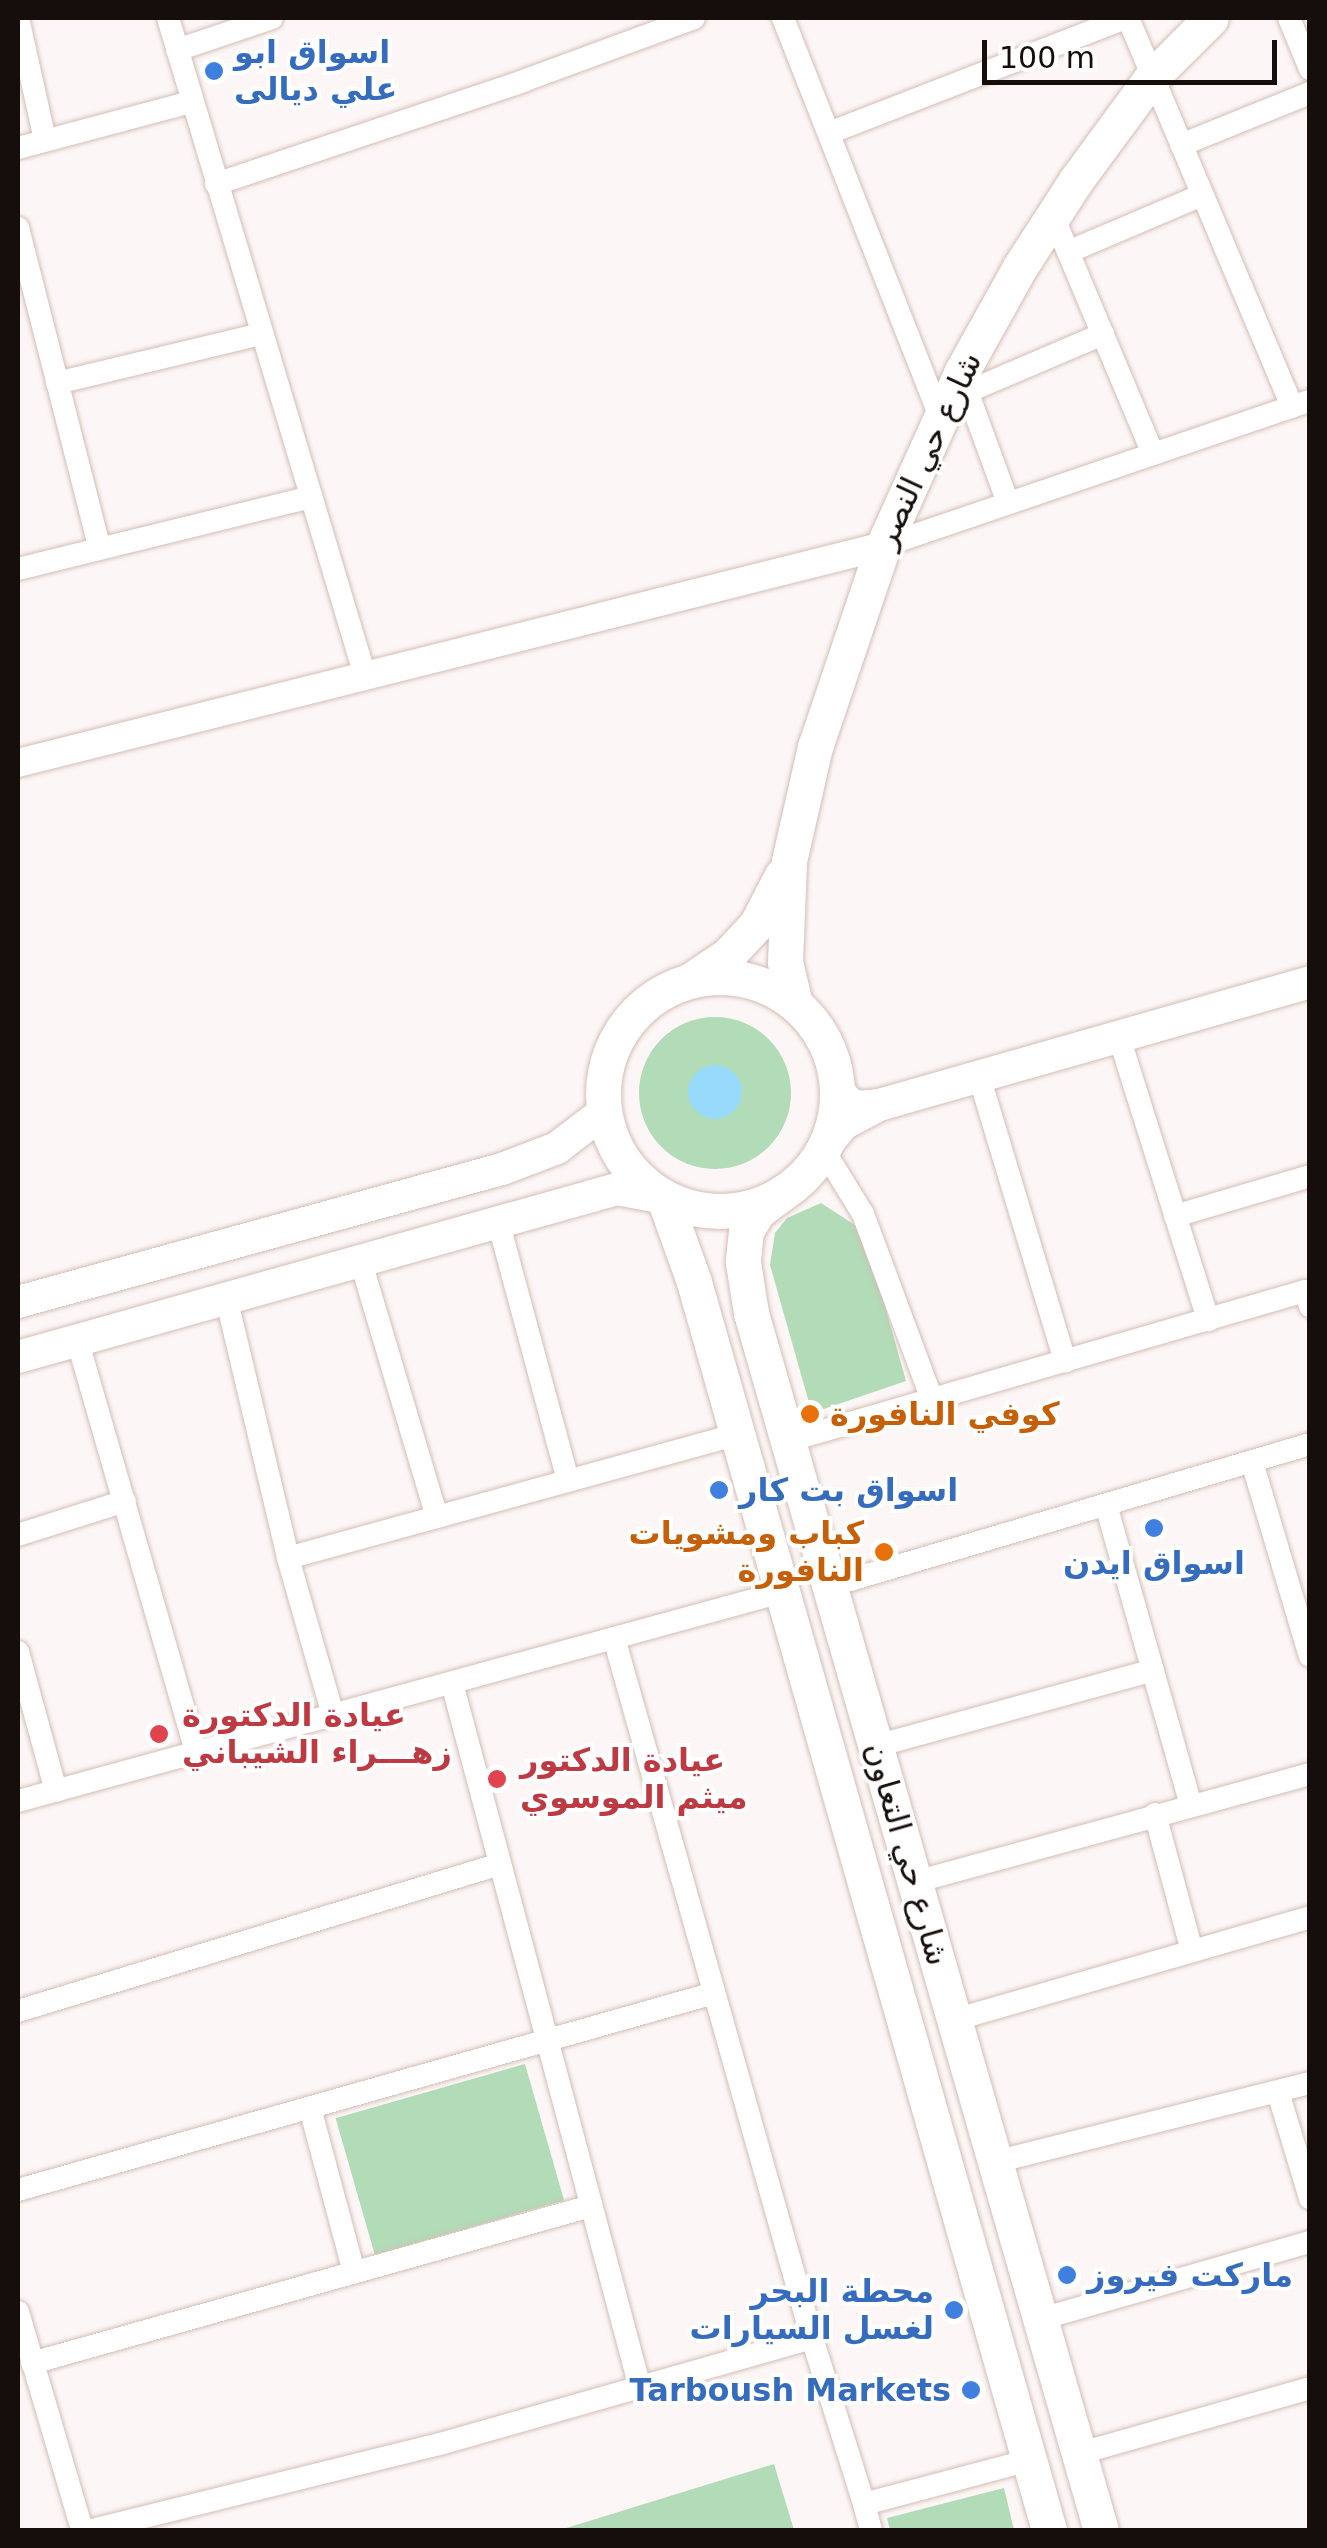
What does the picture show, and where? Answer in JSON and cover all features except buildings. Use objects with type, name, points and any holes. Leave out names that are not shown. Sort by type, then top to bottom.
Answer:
[{"type":"main road","points":[[1152,78],[1162,51],[1187,18]]},
{"type":"main road","points":[[1152,78],[1211,18]]},
{"type":"main road","name":"شارع حي النصر","points":[[790,861],[815,747],[883,546],[940,416],[964,383],[1052,216],[1152,78]]},
{"type":"main road","points":[[664,1198],[624,1162],[604,1112],[606,1069],[622,1030],[641,1008],[728,955],[756,925],[790,861]]},
{"type":"main road","points":[[790,861],[785,962],[796,1004]]},
{"type":"main road","points":[[691,980],[746,980],[796,1004],[821,1034],[836,1085],[845,1100],[857,1107],[878,1105]]},
{"type":"main road","points":[[20,1355],[617,1189],[713,1211],[738,1210],[785,1191],[853,1116],[878,1105],[1310,982]]},
{"type":"main road","points":[[823,1148],[836,1111],[836,1085]]},
{"type":"main road","points":[[18,1302],[502,1169],[558,1148],[604,1112]]},
{"type":"main road","name":"شارع حي التعاون","points":[[785,1191],[751,1220],[744,1262],[752,1313],[1102,2530]]},
{"type":"main road","name":"شارع حي التعاون","points":[[664,1198],[694,1282],[1049,2530]]},
{"type":"street","points":[[18,18],[45,140]]},
{"type":"street","points":[[168,18],[365,676]]},
{"type":"street","points":[[177,50],[272,18]]},
{"type":"street","points":[[216,184],[523,82],[694,18]]},
{"type":"street","points":[[783,18],[940,416]]},
{"type":"street","points":[[18,762],[883,546],[1301,404],[1202,195],[1126,18],[829,133]]},
{"type":"street","points":[[1289,18],[1310,69]]},
{"type":"street","points":[[1181,145],[1310,93]]},
{"type":"street","points":[[18,148],[191,102]]},
{"type":"street","points":[[1068,252],[1202,195]]},
{"type":"street","points":[[1052,216],[1153,454]]},
{"type":"street","points":[[18,228],[100,548]]},
{"type":"street","points":[[57,382],[261,334]]},
{"type":"street","points":[[1008,503],[964,383],[1102,334]]},
{"type":"street","points":[[18,568],[311,498]]},
{"type":"street","points":[[1119,1037],[1208,1320]]},
{"type":"street","points":[[979,1076],[1065,1361]]},
{"type":"street","points":[[823,1148],[862,1214],[932,1400]]},
{"type":"street","points":[[1175,1216],[1310,1176]]},
{"type":"street","points":[[498,1220],[568,1480]]},
{"type":"street","points":[[360,1259],[437,1517]]},
{"type":"street","points":[[788,1441],[1305,1292],[1310,1306]]},
{"type":"street","points":[[226,1297],[288,1558],[334,1715]]},
{"type":"street","points":[[76,1339],[196,1752]]},
{"type":"street","points":[[288,1558],[737,1434]]},
{"type":"street","points":[[830,1586],[1310,1444]]},
{"type":"street","points":[[1252,1462],[1310,1656]]},
{"type":"street","points":[[18,1535],[125,1501]]},
{"type":"street","points":[[1106,1504],[1191,1805]]},
{"type":"street","points":[[18,1801],[782,1592]]},
{"type":"street","points":[[614,1638],[812,2338],[871,2530]]},
{"type":"street","points":[[18,1652],[56,1790]]},
{"type":"street","points":[[876,1746],[1152,1670]]},
{"type":"street","points":[[452,1682],[639,2384]]},
{"type":"street","points":[[915,1882],[1310,1774]]},
{"type":"street","points":[[1155,1814],[1192,1951]]},
{"type":"street","points":[[18,2011],[500,1864]]},
{"type":"street","points":[[954,2020],[1310,1917]]},
{"type":"street","points":[[18,2190],[714,1993]]},
{"type":"street","points":[[995,2162],[1310,2083]]},
{"type":"street","points":[[1278,2092],[1310,2198]]},
{"type":"street","points":[[310,2108],[354,2272]]},
{"type":"street","points":[[32,2363],[591,2206]]},
{"type":"street","points":[[1040,2320],[1310,2242]]},
{"type":"street","points":[[18,2312],[82,2530]]},
{"type":"street","points":[[92,2530],[440,2444],[639,2384],[812,2338]]},
{"type":"street","points":[[1080,2453],[1310,2388]]},
{"type":"street","points":[[864,2504],[1029,2460]]},
{"type":"green space","points":[[715,1017],[744,1023],[769,1039],[785,1064],[791,1093],[785,1122],[769,1147],[744,1163],[715,1169],[686,1163],[661,1147],[645,1122],[639,1093],[645,1064],[661,1039],[686,1023]]},
{"type":"green space","points":[[821,1203],[864,1231],[906,1381],[812,1413],[770,1265],[775,1233],[787,1218]]},
{"type":"green space","points":[[525,2064],[564,2200],[375,2255],[336,2118]]},
{"type":"green space","points":[[774,2464],[794,2530],[560,2530]]},
{"type":"green space","points":[[1004,2488],[1014,2530],[890,2530],[887,2518]]},
{"type":"water","points":[[715,1065],[734,1073],[742,1092],[734,1111],[715,1119],[696,1111],[688,1092],[696,1073]]},
{"type":"place","name":"اسواق ابو علي ديالى","points":[[214,71]]},
{"type":"place","name":"كوفي النافورة","points":[[810,1414]]},
{"type":"place","name":"اسواق بت كار","points":[[719,1490]]},
{"type":"place","name":"اسواق ايدن","points":[[1154,1528]]},
{"type":"place","name":"كباب ومشويات النافورة","points":[[884,1552]]},
{"type":"place","name":"عيادة الدكتورة زهـــراء الشيباني","points":[[159,1734]]},
{"type":"place","name":"عيادة الدكتور ميثم الموسوي","points":[[497,1779]]},
{"type":"place","name":"ماركت فيروز","points":[[1067,2275]]},
{"type":"place","name":"محطة البحر لغسل السيارات","points":[[954,2310]]},
{"type":"place","name":"Tarboush Markets","points":[[971,2390]]}]
